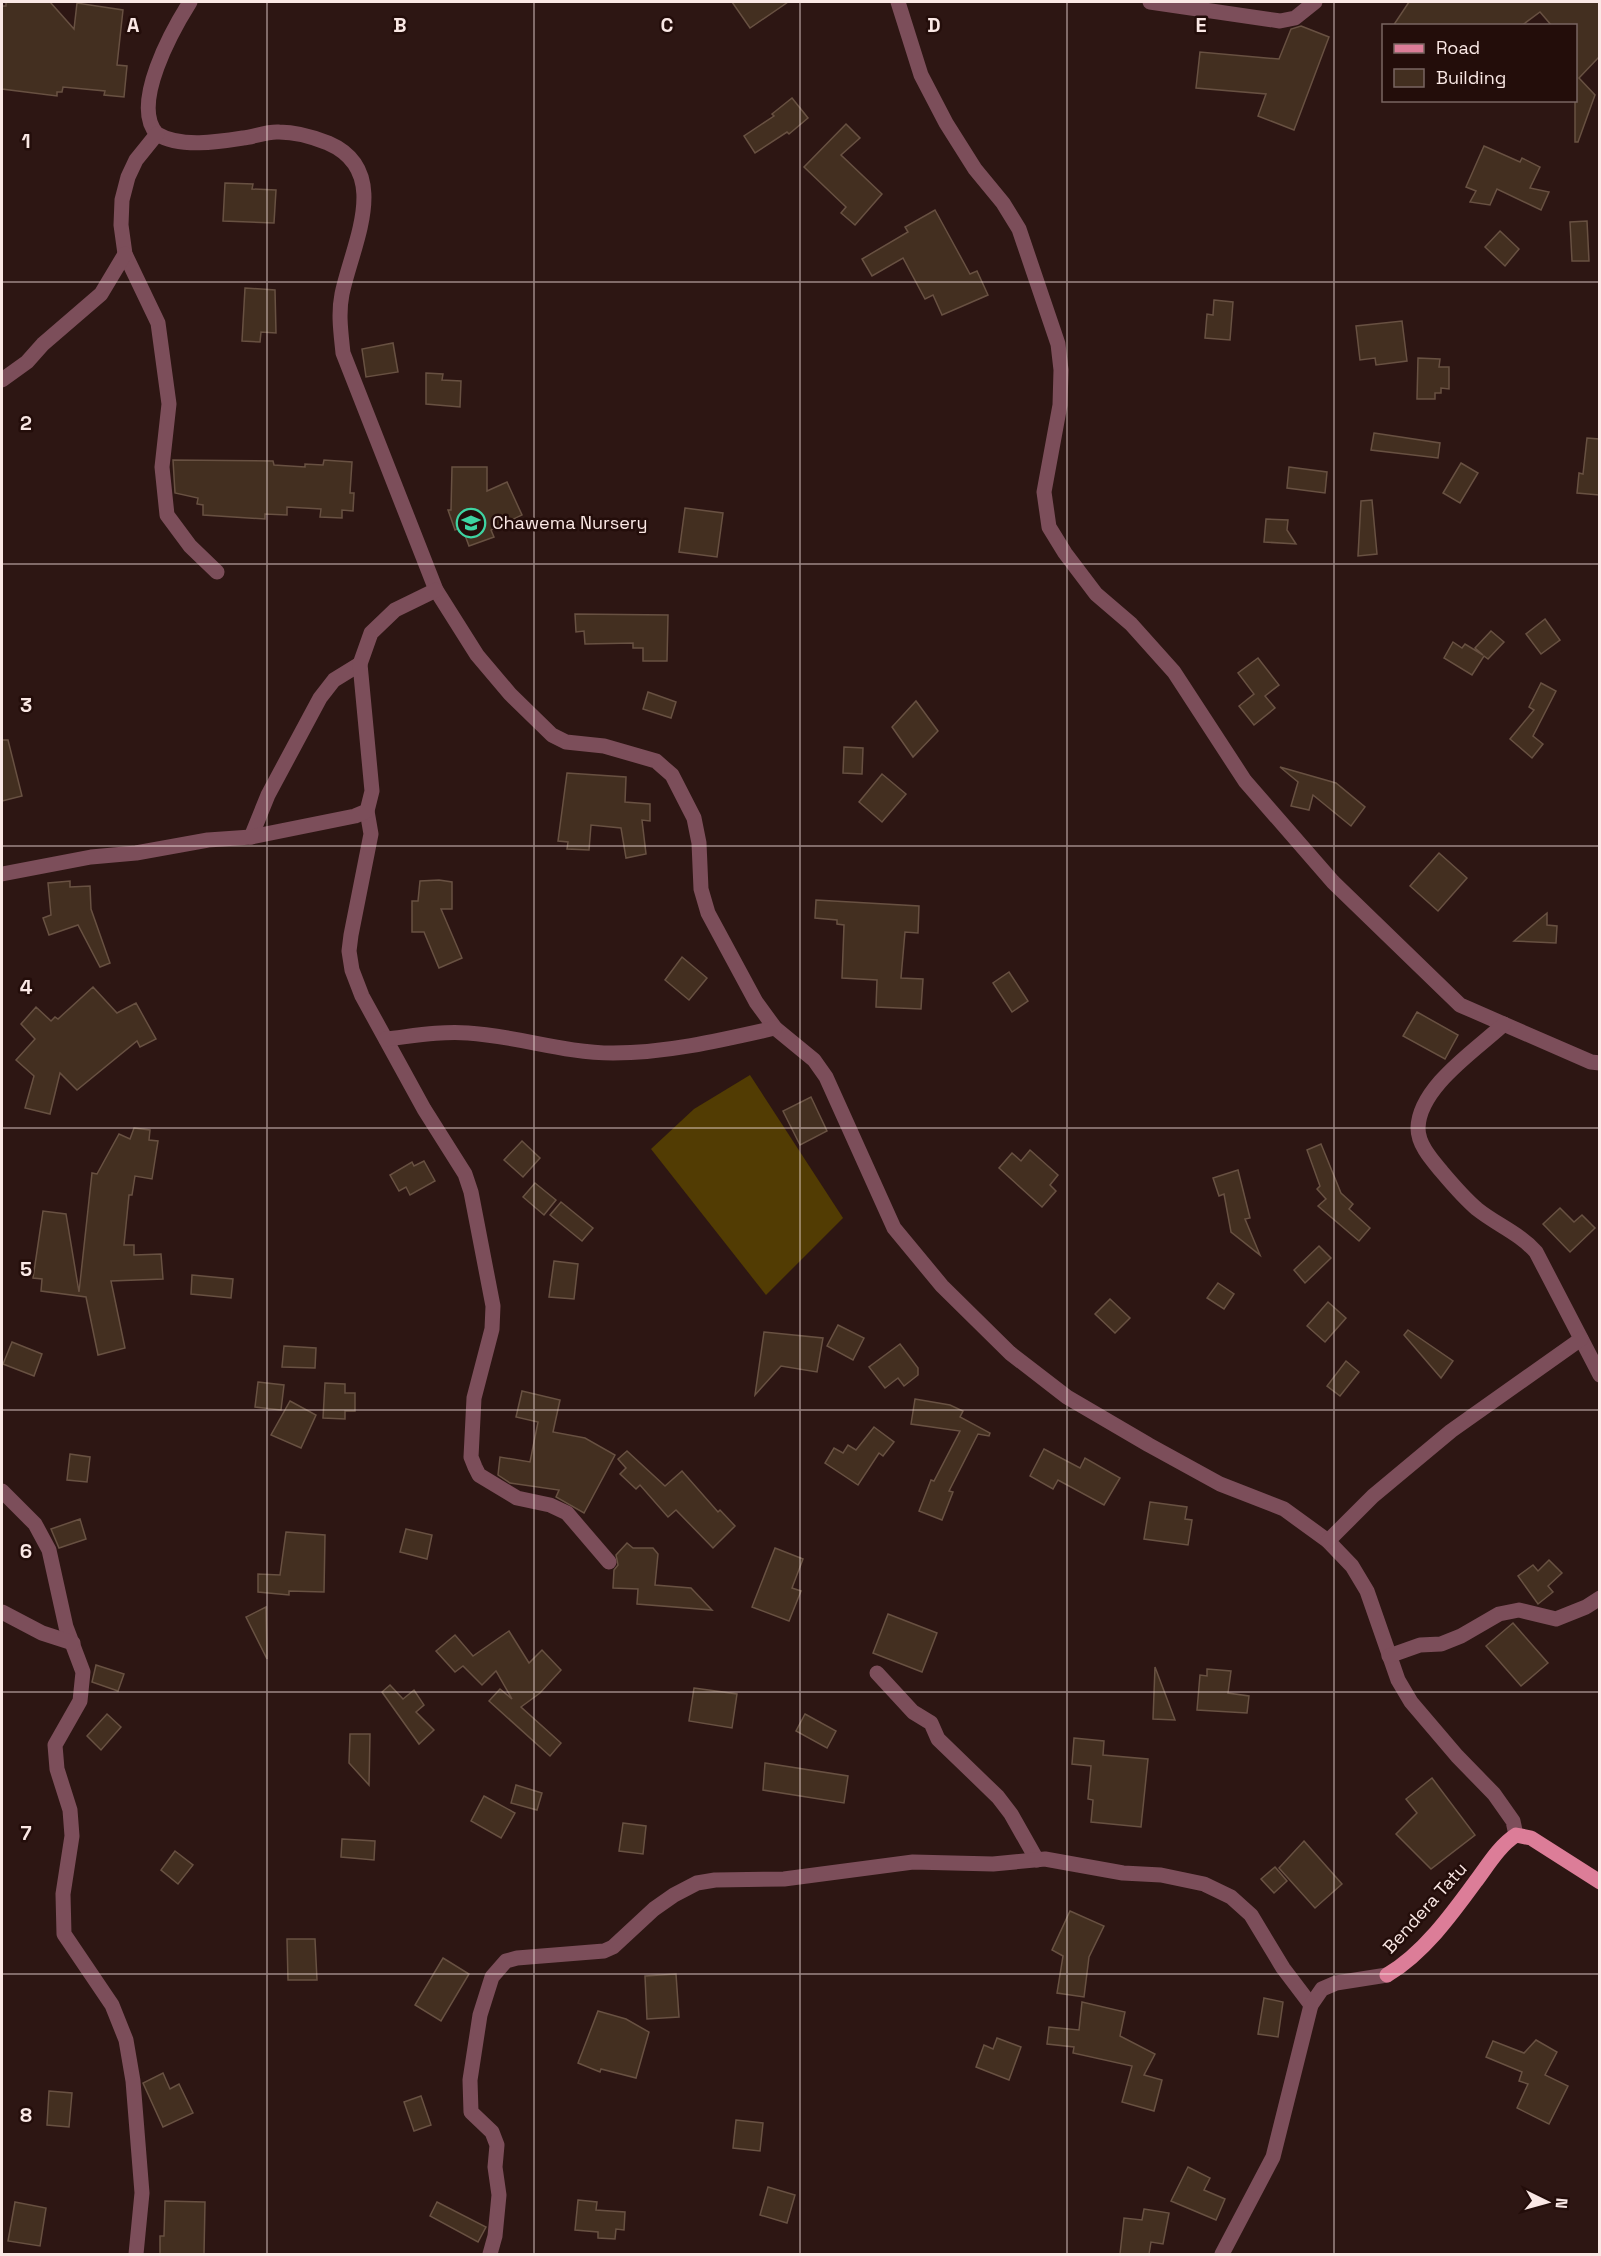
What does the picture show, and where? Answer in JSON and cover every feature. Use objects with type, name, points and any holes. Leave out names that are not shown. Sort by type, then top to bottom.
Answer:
[{"type":"main road","points":[[1516,1835],[1531,1838],[1599,1882]]},
{"type":"main road","name":"Bendera Tatu","points":[[1388,1975],[1405,1965],[1460,1902],[1501,1848],[1516,1835]]},
{"type":"street","points":[[190,2],[155,69],[150,122],[157,134],[177,141],[208,142],[278,132],[308,136],[330,144],[347,156],[363,176],[366,199],[342,295],[339,322],[343,353],[436,590],[477,655],[510,694],[552,735],[566,742],[604,746],[656,761],[672,776],[694,818],[699,843],[701,889],[708,913],[756,1002],[775,1028],[814,1060],[826,1077],[894,1228],[942,1286],[1010,1353],[1067,1397],[1220,1484],[1284,1509],[1328,1541],[1352,1566],[1367,1591],[1398,1680],[1411,1702],[1456,1756],[1494,1794],[1513,1821],[1516,1835]]},
{"type":"street","points":[[898,2],[921,75],[942,115],[975,168],[1003,203],[1019,229],[1058,344],[1060,405],[1044,492],[1049,527],[1096,594],[1131,624],[1174,672],[1245,781],[1333,882],[1460,1005],[1595,1062],[1599,1077]]},
{"type":"street","points":[[1149,2],[1241,13],[1280,21],[1295,18],[1315,2]]},
{"type":"street","points":[[157,134],[136,160],[128,177],[122,200],[121,225],[126,254],[158,323],[169,404],[162,467],[167,515],[190,546],[217,572]]},
{"type":"street","points":[[2,380],[27,362],[101,294],[126,254]]},
{"type":"street","points":[[436,590],[395,610],[371,633],[360,664],[372,775],[371,803],[367,811],[371,834],[349,951],[352,970],[362,996],[442,1139],[465,1174],[476,1215],[494,1306],[492,1329],[474,1398],[471,1457],[475,1467],[479,1475],[517,1498],[550,1505],[567,1513],[609,1562]]},
{"type":"street","points":[[250,837],[268,795],[320,698],[334,680],[360,664]]},
{"type":"street","points":[[2,874],[91,857],[136,854],[208,840],[250,837],[355,816],[367,811]]},
{"type":"street","points":[[1504,1024],[1440,1080],[1422,1111],[1418,1130],[1426,1153],[1456,1188],[1477,1209],[1523,1238],[1536,1252],[1599,1375]]},
{"type":"street","points":[[386,1039],[439,1033],[469,1033],[581,1051],[612,1053],[679,1047],[775,1028]]},
{"type":"street","points":[[1328,1541],[1373,1496],[1451,1431],[1491,1401],[1526,1381],[1581,1339]]},
{"type":"street","points":[[2,1491],[35,1524],[48,1550],[66,1628],[83,1672],[80,1701],[55,1745],[57,1769],[70,1810],[72,1836],[63,1894],[64,1934],[112,2005],[126,2040],[133,2081],[142,2193],[136,2254]]},
{"type":"street","points":[[1389,1656],[1420,1645],[1441,1644],[1461,1636],[1499,1614],[1519,1610],[1556,1619],[1586,1607],[1599,1598]]},
{"type":"street","points":[[2,1612],[33,1629],[73,1643]]},
{"type":"street","points":[[877,1673],[913,1712],[931,1724],[943,1744],[998,1797],[1011,1814],[1037,1860]]},
{"type":"street","points":[[490,2254],[495,2236],[499,2195],[495,2167],[497,2145],[492,2132],[471,2112],[470,2080],[480,2015],[492,1977],[506,1961],[604,1951],[613,1947],[674,1895],[697,1883],[715,1880],[784,1880],[913,1862],[993,1864],[1037,1860],[1123,1873],[1161,1875],[1204,1884],[1232,1897],[1251,1915],[1311,2005],[1273,2157],[1222,2254]]},
{"type":"street","name":"Bendera Tatu","points":[[1311,2005],[1322,1989],[1336,1983],[1388,1975]]},
{"type":"shaded area","points":[[750,1075],[843,1218],[766,1295],[651,1149],[694,1109]]},
{"type":"building","points":[[6,2],[50,2],[74,29],[77,3],[123,10],[117,65],[127,66],[124,97],[104,95],[105,91],[63,87],[62,92],[57,92],[57,96],[2,89],[2,6],[6,6]]},
{"type":"building","points":[[732,2],[788,2],[750,28]]},
{"type":"building","points":[[1409,2],[1599,2],[1599,57],[1579,78],[1595,95],[1578,142],[1575,142],[1577,24],[1550,24],[1540,12],[1524,24],[1394,24]]},
{"type":"building","points":[[1301,26],[1329,37],[1294,130],[1258,116],[1266,94],[1196,88],[1200,52],[1279,59],[1291,29]]},
{"type":"building","points":[[792,98],[808,118],[789,134],[787,132],[755,153],[744,136],[774,116],[772,114]]},
{"type":"building","points":[[846,124],[860,138],[841,155],[882,194],[855,225],[841,213],[846,207],[804,167]]},
{"type":"building","points":[[1484,146],[1520,162],[1522,158],[1540,167],[1530,188],[1549,192],[1541,210],[1497,189],[1490,205],[1470,202],[1476,191],[1466,187]]},
{"type":"building","points":[[225,183],[253,184],[252,189],[276,190],[274,223],[223,221]]},
{"type":"building","points":[[935,210],[970,274],[977,271],[988,295],[942,315],[933,295],[925,299],[903,258],[872,276],[862,259],[908,232],[905,227]]},
{"type":"building","points":[[1587,221],[1589,261],[1572,261],[1570,222]]},
{"type":"building","points":[[1500,231],[1519,249],[1505,266],[1485,247]]},
{"type":"building","points":[[245,288],[275,290],[276,333],[261,332],[260,342],[242,341]]},
{"type":"building","points":[[1214,300],[1233,302],[1230,340],[1205,338],[1207,314],[1213,315]]},
{"type":"building","points":[[1402,321],[1407,361],[1376,365],[1375,358],[1360,360],[1356,326]]},
{"type":"building","points":[[393,343],[398,372],[366,377],[362,349]]},
{"type":"building","points":[[1418,358],[1440,359],[1439,367],[1449,367],[1449,389],[1441,388],[1441,393],[1435,393],[1435,399],[1417,399]]},
{"type":"building","points":[[426,373],[443,374],[442,380],[461,381],[460,407],[426,404]]},
{"type":"building","points":[[1374,433],[1440,443],[1438,458],[1371,450]]},
{"type":"building","points":[[1587,438],[1599,439],[1599,495],[1577,493],[1579,473],[1583,474]]},
{"type":"building","points":[[173,460],[273,461],[274,465],[305,467],[305,464],[323,465],[324,460],[352,462],[350,493],[354,493],[353,511],[342,510],[342,518],[320,517],[321,509],[287,507],[287,515],[265,514],[265,519],[203,515],[203,505],[197,504],[198,498],[175,493]]},
{"type":"building","points":[[1461,463],[1478,473],[1460,503],[1443,493]]},
{"type":"building","points":[[452,467],[487,467],[487,491],[507,482],[522,515],[491,530],[494,537],[469,546],[462,527],[455,530],[448,510],[451,510]]},
{"type":"building","points":[[1289,467],[1327,472],[1325,493],[1287,488]]},
{"type":"building","points":[[1372,500],[1377,554],[1358,556],[1361,501]]},
{"type":"building","points":[[685,508],[723,513],[717,557],[679,552]]},
{"type":"building","points":[[1266,519],[1288,520],[1287,530],[1296,544],[1264,542]]},
{"type":"building","points":[[575,614],[668,615],[667,661],[643,661],[643,648],[633,648],[633,643],[585,644],[584,631],[576,632]]},
{"type":"building","points":[[1545,619],[1560,640],[1541,654],[1526,634]]},
{"type":"building","points":[[1491,631],[1504,642],[1488,659],[1484,656],[1472,675],[1444,658],[1453,642],[1462,648],[1465,644],[1483,655],[1475,648]]},
{"type":"building","points":[[1258,658],[1279,685],[1265,696],[1275,708],[1254,725],[1239,706],[1254,694],[1238,673]]},
{"type":"building","points":[[1541,683],[1556,691],[1533,736],[1543,744],[1532,758],[1510,739],[1534,710],[1529,707]]},
{"type":"building","points":[[648,692],[676,702],[671,718],[643,709]]},
{"type":"building","points":[[916,701],[938,731],[913,757],[892,727]]},
{"type":"building","points":[[2,740],[8,740],[22,796],[2,801]]},
{"type":"building","points":[[844,747],[863,748],[862,774],[843,773]]},
{"type":"building","points":[[1280,767],[1336,783],[1365,807],[1351,826],[1313,795],[1309,810],[1291,806],[1298,782]]},
{"type":"building","points":[[567,773],[626,777],[625,802],[650,804],[650,821],[642,820],[646,854],[626,858],[621,828],[591,825],[589,850],[567,849],[568,842],[558,841]]},
{"type":"building","points":[[882,774],[906,794],[882,822],[859,802]]},
{"type":"building","points":[[1439,853],[1467,878],[1438,911],[1410,886]]},
{"type":"building","points":[[70,881],[70,887],[90,886],[91,909],[110,963],[100,967],[78,925],[49,935],[43,918],[51,915],[48,883]]},
{"type":"building","points":[[420,881],[452,882],[452,909],[441,909],[462,958],[439,968],[424,932],[412,932],[412,901],[418,901]]},
{"type":"building","points":[[816,900],[919,906],[918,933],[905,932],[901,978],[923,979],[921,1009],[876,1007],[877,980],[842,978],[844,925],[837,924],[837,920],[815,918]]},
{"type":"building","points":[[1547,913],[1547,925],[1557,926],[1556,943],[1514,941]]},
{"type":"building","points":[[682,957],[707,978],[689,1000],[665,980]]},
{"type":"building","points":[[1009,972],[1028,1001],[1012,1012],[993,983]]},
{"type":"building","points":[[93,987],[117,1013],[136,1003],[156,1039],[140,1047],[137,1041],[77,1090],[60,1073],[50,1114],[25,1108],[34,1076],[16,1060],[35,1039],[21,1024],[36,1007],[51,1021],[55,1017],[58,1019]]},
{"type":"building","points":[[1417,1012],[1458,1035],[1445,1059],[1403,1036]]},
{"type":"building","points":[[811,1097],[827,1131],[800,1145],[783,1111]]},
{"type":"building","points":[[134,1128],[150,1130],[149,1140],[158,1141],[152,1179],[135,1176],[132,1195],[129,1195],[124,1245],[134,1245],[134,1255],[161,1254],[163,1279],[111,1281],[125,1348],[98,1355],[86,1297],[41,1291],[42,1279],[33,1278],[43,1211],[66,1214],[79,1292],[92,1173],[97,1174],[119,1134],[130,1139]]},
{"type":"building","points":[[522,1141],[540,1158],[523,1177],[504,1160]]},
{"type":"building","points":[[1321,1144],[1341,1193],[1353,1204],[1349,1209],[1370,1228],[1359,1241],[1318,1206],[1326,1199],[1317,1189],[1320,1186],[1307,1150]]},
{"type":"building","points":[[1030,1150],[1058,1175],[1050,1185],[1056,1191],[1042,1207],[999,1168],[1012,1153],[1021,1161]]},
{"type":"building","points":[[424,1161],[435,1181],[410,1195],[406,1187],[399,1191],[390,1175],[412,1162],[414,1166]]},
{"type":"building","points":[[1238,1170],[1250,1218],[1245,1219],[1260,1255],[1231,1232],[1224,1194],[1219,1196],[1213,1178]]},
{"type":"building","points":[[535,1183],[556,1200],[544,1215],[523,1197]]},
{"type":"building","points":[[561,1202],[593,1228],[582,1241],[550,1215]]},
{"type":"building","points":[[1560,1208],[1574,1222],[1582,1215],[1595,1228],[1570,1252],[1543,1224]]},
{"type":"building","points":[[1319,1246],[1331,1258],[1305,1283],[1294,1270]]},
{"type":"building","points":[[554,1261],[578,1264],[574,1299],[549,1297]]},
{"type":"building","points":[[192,1275],[233,1279],[231,1298],[191,1294]]},
{"type":"building","points":[[1218,1283],[1234,1294],[1224,1309],[1207,1298]]},
{"type":"building","points":[[1110,1299],[1130,1318],[1115,1333],[1095,1314]]},
{"type":"building","points":[[1328,1302],[1346,1318],[1325,1342],[1307,1326]]},
{"type":"building","points":[[838,1325],[864,1338],[853,1360],[827,1346]]},
{"type":"building","points":[[1408,1330],[1453,1361],[1441,1378],[1404,1335]]},
{"type":"building","points":[[764,1332],[823,1338],[817,1372],[781,1366],[755,1395]]},
{"type":"building","points":[[12,1342],[42,1354],[34,1376],[3,1364]]},
{"type":"building","points":[[900,1344],[918,1368],[918,1375],[904,1386],[898,1378],[885,1388],[869,1367]]},
{"type":"building","points":[[284,1346],[316,1348],[315,1368],[282,1367]]},
{"type":"building","points":[[1346,1361],[1359,1372],[1340,1396],[1327,1386]]},
{"type":"building","points":[[258,1382],[284,1385],[281,1410],[255,1407]]},
{"type":"building","points":[[325,1383],[345,1384],[345,1393],[355,1393],[355,1411],[345,1411],[345,1419],[323,1418]]},
{"type":"building","points":[[522,1391],[560,1400],[553,1432],[585,1438],[615,1455],[584,1513],[556,1497],[559,1490],[510,1483],[498,1475],[500,1457],[530,1462],[538,1422],[516,1417]]},
{"type":"building","points":[[915,1399],[950,1405],[963,1411],[960,1417],[990,1433],[989,1436],[978,1434],[949,1491],[953,1492],[942,1520],[919,1511],[931,1480],[934,1481],[960,1431],[911,1424]]},
{"type":"building","points":[[290,1401],[316,1415],[301,1448],[271,1435]]},
{"type":"building","points":[[874,1427],[894,1442],[883,1456],[879,1453],[858,1485],[825,1463],[834,1448],[843,1453],[848,1445],[856,1450]]},
{"type":"building","points":[[1044,1449],[1080,1468],[1085,1458],[1120,1478],[1104,1505],[1058,1480],[1053,1489],[1030,1476]]},
{"type":"building","points":[[627,1451],[665,1486],[682,1471],[718,1512],[720,1510],[735,1526],[713,1548],[676,1510],[668,1517],[640,1485],[636,1489],[620,1474],[626,1468],[618,1459]]},
{"type":"building","points":[[70,1454],[90,1457],[87,1482],[67,1480]]},
{"type":"building","points":[[1150,1502],[1187,1507],[1185,1519],[1192,1520],[1188,1545],[1144,1539]]},
{"type":"building","points":[[80,1519],[86,1539],[59,1548],[51,1529]]},
{"type":"building","points":[[406,1529],[432,1535],[427,1559],[400,1552]]},
{"type":"building","points":[[286,1532],[325,1535],[324,1592],[289,1591],[289,1595],[258,1592],[258,1574],[280,1575]]},
{"type":"building","points":[[627,1543],[633,1548],[653,1548],[658,1554],[655,1585],[691,1588],[712,1610],[637,1604],[638,1589],[613,1588],[614,1570],[618,1565],[616,1555]]},
{"type":"building","points":[[775,1548],[803,1559],[792,1588],[801,1591],[789,1621],[752,1607]]},
{"type":"building","points":[[1549,1560],[1562,1573],[1548,1586],[1553,1592],[1538,1604],[1518,1576],[1533,1565],[1538,1571]]},
{"type":"building","points":[[266,1607],[267,1659],[246,1617]]},
{"type":"building","points":[[888,1614],[937,1633],[922,1672],[873,1653]]},
{"type":"building","points":[[1513,1623],[1548,1663],[1521,1686],[1486,1646]]},
{"type":"building","points":[[509,1631],[529,1663],[542,1650],[561,1670],[540,1693],[521,1707],[561,1743],[550,1756],[489,1701],[500,1689],[512,1699],[496,1671],[482,1685],[463,1666],[455,1672],[436,1651],[455,1635],[473,1656]]},
{"type":"building","points":[[96,1665],[124,1674],[118,1691],[92,1682]]},
{"type":"building","points":[[1155,1667],[1175,1720],[1153,1719]]},
{"type":"building","points":[[1207,1669],[1231,1671],[1228,1693],[1249,1696],[1247,1713],[1197,1710],[1200,1675],[1207,1676]]},
{"type":"building","points":[[390,1685],[403,1699],[414,1690],[424,1705],[416,1712],[434,1730],[419,1744],[382,1692]]},
{"type":"building","points":[[694,1688],[737,1694],[732,1728],[689,1721]]},
{"type":"building","points":[[107,1714],[121,1727],[101,1750],[87,1736]]},
{"type":"building","points":[[805,1714],[836,1731],[827,1748],[796,1731]]},
{"type":"building","points":[[350,1734],[370,1734],[369,1785],[349,1763]]},
{"type":"building","points":[[1074,1738],[1104,1741],[1103,1755],[1148,1759],[1141,1827],[1091,1822],[1093,1800],[1088,1799],[1091,1766],[1072,1764]]},
{"type":"building","points":[[765,1763],[848,1776],[844,1803],[763,1790]]},
{"type":"building","points":[[1432,1778],[1475,1835],[1431,1869],[1396,1834],[1417,1813],[1406,1799]]},
{"type":"building","points":[[516,1785],[542,1793],[537,1810],[511,1803]]},
{"type":"building","points":[[484,1796],[515,1813],[501,1838],[471,1821]]},
{"type":"building","points":[[623,1823],[646,1826],[643,1854],[619,1851]]},
{"type":"building","points":[[342,1839],[375,1841],[374,1860],[341,1857]]},
{"type":"building","points":[[1304,1841],[1342,1884],[1315,1908],[1279,1868]]},
{"type":"building","points":[[175,1851],[193,1865],[178,1884],[161,1870]]},
{"type":"building","points":[[1275,1867],[1287,1881],[1274,1893],[1261,1879]]},
{"type":"building","points":[[1070,1911],[1104,1926],[1089,1957],[1084,1997],[1057,1993],[1063,1956],[1052,1950]]},
{"type":"building","points":[[287,1939],[315,1939],[317,1980],[288,1980]]},
{"type":"building","points":[[443,1958],[469,1974],[441,2021],[415,2005]]},
{"type":"building","points":[[676,1974],[679,2017],[647,2019],[645,1976]]},
{"type":"building","points":[[1264,1998],[1283,2002],[1278,2037],[1258,2034]]},
{"type":"building","points":[[1082,2002],[1125,2012],[1120,2036],[1155,2054],[1144,2075],[1162,2080],[1154,2111],[1122,2102],[1132,2066],[1073,2053],[1074,2047],[1047,2044],[1049,2027],[1079,2030]]},
{"type":"building","points":[[598,2011],[626,2019],[649,2032],[636,2078],[601,2069],[600,2072],[578,2063]]},
{"type":"building","points":[[997,2038],[1021,2047],[1009,2080],[976,2067],[984,2045],[993,2049]]},
{"type":"building","points":[[1536,2040],[1557,2052],[1545,2075],[1568,2086],[1549,2124],[1517,2108],[1528,2084],[1519,2081],[1522,2072],[1486,2057],[1493,2041],[1524,2053]]},
{"type":"building","points":[[163,2073],[170,2089],[179,2084],[193,2113],[163,2127],[143,2083]]},
{"type":"building","points":[[49,2091],[72,2093],[69,2127],[47,2125]]},
{"type":"building","points":[[421,2096],[431,2125],[414,2131],[404,2102]]},
{"type":"building","points":[[736,2120],[763,2123],[760,2151],[733,2148]]},
{"type":"building","points":[[1188,2167],[1210,2178],[1204,2190],[1225,2199],[1216,2220],[1171,2201]]},
{"type":"building","points":[[768,2187],[795,2195],[787,2223],[760,2215]]},
{"type":"building","points":[[578,2200],[597,2202],[596,2210],[625,2212],[624,2230],[616,2229],[615,2239],[598,2238],[598,2232],[575,2230]]},
{"type":"building","points":[[165,2201],[205,2202],[204,2254],[160,2254],[160,2236],[164,2236]]},
{"type":"building","points":[[15,2202],[46,2208],[40,2246],[8,2241]]},
{"type":"building","points":[[437,2202],[486,2227],[478,2242],[430,2216]]},
{"type":"building","points":[[1144,2209],[1169,2213],[1163,2244],[1151,2242],[1149,2254],[1120,2254],[1124,2218],[1142,2220]]},
{"type":"place","name":"Chawema Nursery","points":[[471,523]]}]
